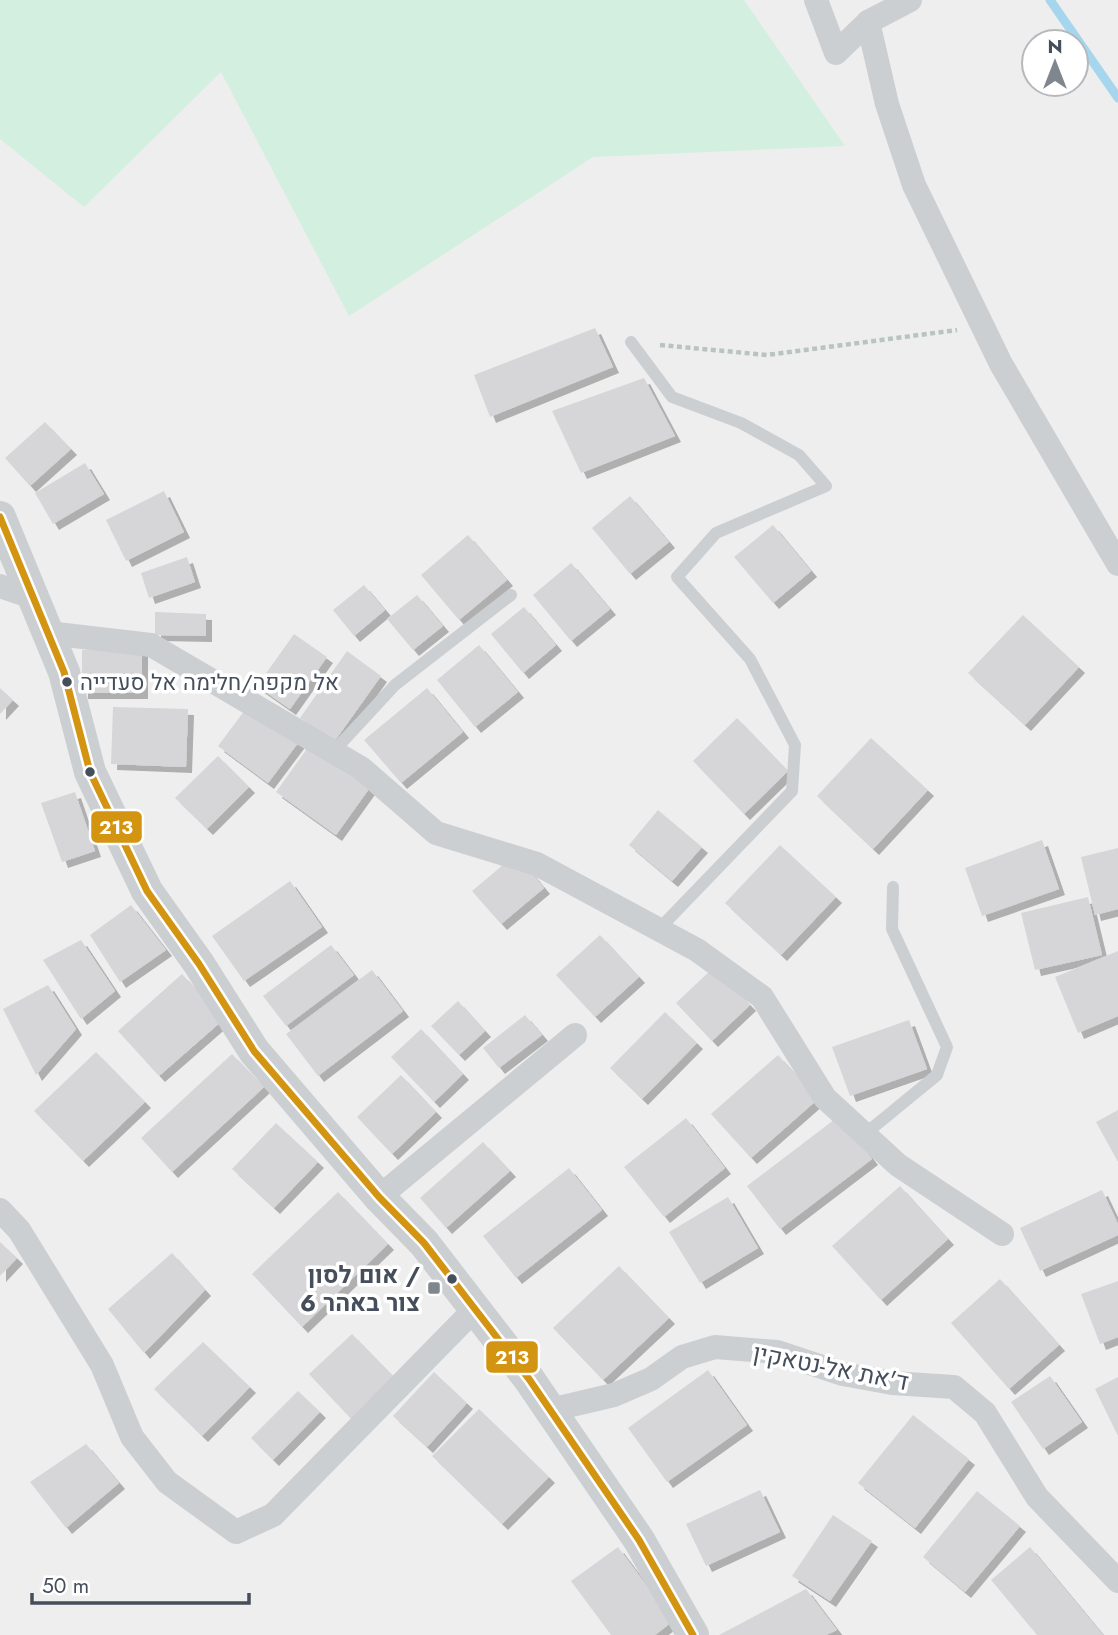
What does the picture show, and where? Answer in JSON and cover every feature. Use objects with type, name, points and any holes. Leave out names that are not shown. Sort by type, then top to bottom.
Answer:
[{"type":"street","points":[[816,0],[836,54],[868,22],[910,0]]},
{"type":"street","points":[[868,22],[887,104],[914,186],[1001,364],[1118,565]]},
{"type":"street","points":[[0,517],[65,672],[90,772],[147,891],[199,964],[254,1051],[379,1197],[424,1243],[529,1379],[639,1540],[694,1635]]},
{"type":"street","points":[[0,586],[32,597]]},
{"type":"street","points":[[48,633],[151,645],[361,768],[436,833],[537,864],[697,950],[762,997],[825,1098],[898,1165],[1002,1234]]},
{"type":"street","points":[[379,1197],[575,1035]]},
{"type":"street","points":[[0,1210],[19,1230],[102,1365],[132,1437],[167,1482],[236,1532],[273,1515],[474,1310]]},
{"type":"street","name":"ד'את אל-נטאקין","points":[[550,1410],[614,1395],[651,1379],[682,1357],[715,1348],[777,1352],[843,1374],[892,1383],[954,1387],[985,1413],[1037,1497],[1118,1581]]},
{"type":"lane","points":[[631,342],[672,397],[741,423],[799,455],[826,486],[716,533],[677,577],[750,659],[795,745],[792,791],[659,929]]},
{"type":"lane","points":[[334,751],[395,685],[512,595]]},
{"type":"lane","points":[[864,1134],[937,1075],[947,1047],[892,929],[893,887]]},
{"type":"path","points":[[631,342],[767,355],[983,327]]},
{"type":"green space","points":[[0,0],[744,0],[845,146],[593,157],[349,316],[221,72],[84,207],[0,139]]},
{"type":"building","points":[[595,328],[613,367],[490,417],[474,375]]},
{"type":"building","points":[[644,378],[675,436],[581,473],[552,411]]},
{"type":"building","points":[[45,422],[71,449],[30,486],[5,458]]},
{"type":"building","points":[[85,463],[104,494],[53,524],[35,493]]},
{"type":"building","points":[[164,491],[184,532],[126,561],[106,520]]},
{"type":"building","points":[[630,496],[669,542],[630,574],[592,528]]},
{"type":"building","points":[[773,525],[811,571],[773,603],[734,557]]},
{"type":"building","points":[[468,535],[507,580],[459,620],[421,575]]},
{"type":"building","points":[[187,557],[195,582],[149,598],[141,573]]},
{"type":"building","points":[[571,563],[610,609],[571,641],[533,595]]},
{"type":"building","points":[[364,585],[385,610],[354,636],[333,610]]},
{"type":"building","points":[[417,595],[443,626],[413,650],[387,619]]},
{"type":"building","points":[[524,607],[556,645],[523,673],[491,634]]},
{"type":"building","points":[[155,612],[206,614],[206,636],[155,635]]},
{"type":"building","points":[[1023,615],[1079,667],[1025,725],[968,673]]},
{"type":"building","points":[[294,634],[327,657],[290,709],[257,686]]},
{"type":"building","points":[[479,645],[518,692],[475,727],[437,680]]},
{"type":"building","points":[[82,650],[142,650],[142,693],[82,693]]},
{"type":"building","points":[[347,651],[381,676],[334,742],[300,718]]},
{"type":"building","points":[[0,688],[13,700],[0,714]]},
{"type":"building","points":[[427,688],[463,732],[401,783],[364,740]]},
{"type":"building","points":[[251,702],[301,739],[268,783],[218,746]]},
{"type":"building","points":[[113,707],[188,709],[186,767],[111,764]]},
{"type":"building","points":[[737,718],[788,771],[744,814],[693,761]]},
{"type":"building","points":[[871,738],[928,790],[873,849],[817,796]]},
{"type":"building","points":[[311,743],[371,786],[336,835],[276,792]]},
{"type":"building","points":[[218,756],[249,787],[207,829],[175,798]]},
{"type":"building","points":[[75,792],[95,851],[62,862],[41,803]]},
{"type":"building","points":[[658,810],[702,847],[672,881],[629,845]]},
{"type":"building","points":[[1042,840],[1059,889],[982,916],[965,868]]},
{"type":"building","points":[[780,845],[836,897],[781,955],[725,903]]},
{"type":"building","points":[[1118,848],[1118,909],[1095,915],[1081,857]]},
{"type":"building","points":[[516,854],[544,888],[501,924],[472,891]]},
{"type":"building","points":[[290,881],[322,927],[244,981],[212,936]]},
{"type":"building","points":[[1088,897],[1102,955],[1035,970],[1021,913]]},
{"type":"building","points":[[131,905],[166,950],[120,982],[90,935]]},
{"type":"building","points":[[600,935],[639,977],[595,1017],[556,975]]},
{"type":"building","points":[[81,940],[115,991],[81,1019],[43,960]]},
{"type":"building","points":[[331,945],[354,975],[286,1026],[263,996]]},
{"type":"building","points":[[1118,951],[1118,1016],[1078,1033],[1055,977]]},
{"type":"building","points":[[714,967],[750,1005],[712,1041],[676,1003]]},
{"type":"building","points":[[372,970],[403,1011],[318,1076],[286,1034]]},
{"type":"building","points":[[182,974],[223,1020],[159,1076],[118,1031]]},
{"type":"building","points":[[48,985],[76,1029],[36,1075],[3,1009]]},
{"type":"building","points":[[458,1001],[485,1031],[459,1055],[431,1026]]},
{"type":"building","points":[[665,1012],[697,1043],[642,1099],[610,1068]]},
{"type":"building","points":[[525,1015],[542,1035],[499,1068],[483,1048]]},
{"type":"building","points":[[909,1020],[927,1069],[850,1096],[832,1047]]},
{"type":"building","points":[[421,1029],[463,1074],[434,1102],[391,1057]]},
{"type":"building","points":[[96,1052],[145,1102],[83,1161],[34,1111]]},
{"type":"building","points":[[232,1054],[264,1087],[172,1172],[141,1138]]},
{"type":"building","points":[[778,1055],[818,1099],[751,1158],[711,1114]]},
{"type":"building","points":[[401,1075],[436,1112],[392,1154],[357,1117]]},
{"type":"building","points":[[1118,1110],[1118,1162],[1096,1122]]},
{"type":"building","points":[[839,1116],[872,1159],[780,1229],[747,1186]]},
{"type":"building","points":[[686,1118],[725,1168],[664,1217],[624,1167]]},
{"type":"building","points":[[276,1123],[318,1162],[274,1208],[232,1169]]},
{"type":"building","points":[[483,1142],[510,1171],[446,1228],[420,1198]]},
{"type":"building","points":[[569,1168],[602,1210],[516,1278],[483,1236]]},
{"type":"building","points":[[900,1186],[948,1239],[881,1300],[832,1246]]},
{"type":"building","points":[[1102,1190],[1118,1224],[1118,1235],[1040,1271],[1020,1228]]},
{"type":"building","points":[[338,1192],[388,1244],[302,1327],[252,1274]]},
{"type":"building","points":[[728,1197],[758,1248],[700,1283],[669,1232]]},
{"type":"building","points":[[0,1242],[17,1258],[0,1276]]},
{"type":"building","points":[[172,1253],[205,1290],[144,1353],[108,1309]]},
{"type":"building","points":[[619,1266],[669,1318],[603,1380],[553,1328]]},
{"type":"building","points":[[1000,1279],[1059,1345],[1009,1389],[951,1323]]},
{"type":"building","points":[[1118,1281],[1118,1337],[1100,1344],[1081,1294]]},
{"type":"building","points":[[352,1334],[399,1382],[355,1423],[309,1374]]},
{"type":"building","points":[[203,1342],[250,1387],[202,1436],[154,1389]]},
{"type":"building","points":[[708,1370],[747,1425],[667,1482],[628,1428]]},
{"type":"building","points":[[434,1372],[467,1403],[427,1447],[393,1416]]},
{"type":"building","points":[[1050,1376],[1082,1422],[1043,1449],[1011,1402]]},
{"type":"building","points":[[1118,1377],[1118,1436],[1095,1389]]},
{"type":"building","points":[[298,1391],[320,1412],[273,1460],[251,1438]]},
{"type":"building","points":[[479,1409],[549,1477],[502,1524],[432,1456]]},
{"type":"building","points":[[913,1415],[969,1459],[915,1528],[858,1483]]},
{"type":"building","points":[[86,1444],[119,1483],[66,1528],[30,1482]]},
{"type":"building","points":[[760,1490],[780,1532],[706,1566],[686,1524]]},
{"type":"building","points":[[977,1491],[1020,1526],[965,1592],[923,1557]]},
{"type":"building","points":[[833,1515],[872,1541],[830,1601],[792,1576]]},
{"type":"building","points":[[618,1547],[673,1621],[655,1635],[611,1635],[571,1581]]},
{"type":"building","points":[[1030,1547],[1103,1635],[1037,1635],[991,1580]]},
{"type":"building","points":[[806,1589],[837,1630],[826,1635],[719,1635]]},
{"type":"waterway","points":[[1050,0],[1118,98]]},
{"type":"transit line","name":"213","points":[[0,517],[64,672],[90,772],[147,891],[199,964],[254,1051],[379,1197],[424,1243],[529,1379],[639,1540],[693,1635]]},
{"type":"place","name":"אל מקפה/חלימה אל סעדייה","points":[[67,682]]},
{"type":"place","name":"אום לסון / צור באהר 6","points":[[434,1288]]}]
